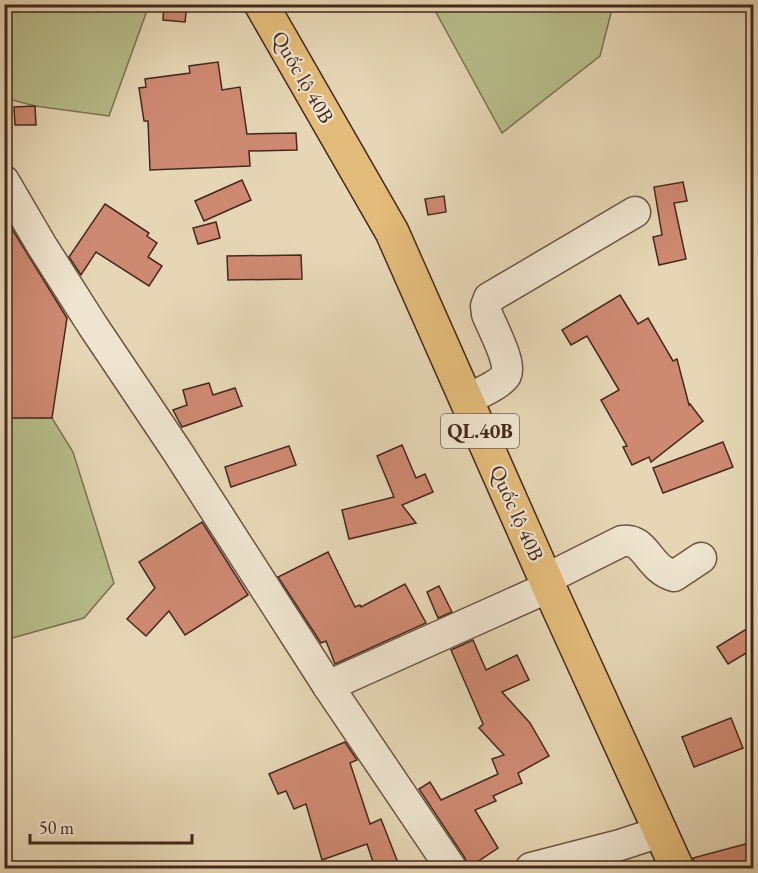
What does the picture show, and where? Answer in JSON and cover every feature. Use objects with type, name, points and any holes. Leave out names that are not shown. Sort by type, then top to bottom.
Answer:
[{"type":"highway","name":"Quốc lộ 40B","points":[[261,4],[392,232],[547,583],[677,868]]},
{"type":"street","points":[[4,181],[93,326],[177,451],[328,686],[451,868]]},
{"type":"street","points":[[466,400],[499,382],[505,376],[508,368],[487,314],[486,306],[489,298],[635,212]]},
{"type":"street","points":[[328,686],[547,583],[622,541],[631,539],[637,542],[660,570],[674,576],[701,558]]},
{"type":"street","points":[[531,868],[621,845],[660,832]]},
{"type":"green space","points":[[4,5],[149,5],[109,116],[35,106],[5,98]]},
{"type":"green space","points":[[432,5],[613,5],[600,56],[502,133]]},
{"type":"green space","points":[[5,417],[52,418],[73,452],[114,583],[84,618],[5,640]]},
{"type":"building","points":[[164,4],[187,4],[185,22],[163,20]]},
{"type":"building","points":[[218,62],[222,90],[240,87],[247,134],[296,133],[297,150],[249,151],[250,166],[150,170],[148,121],[144,121],[139,88],[146,87],[145,79],[190,73],[189,66]]},
{"type":"building","points":[[35,106],[36,125],[15,125],[14,107]]},
{"type":"building","points":[[242,180],[251,200],[204,221],[195,201]]},
{"type":"building","points":[[683,182],[687,201],[674,203],[686,259],[659,265],[653,237],[662,235],[654,187]]},
{"type":"building","points":[[444,196],[446,212],[428,215],[425,199]]},
{"type":"building","points":[[105,204],[149,233],[147,236],[157,243],[148,257],[162,266],[149,286],[96,252],[81,275],[69,257]]},
{"type":"building","points":[[4,216],[67,318],[52,418],[4,418]]},
{"type":"building","points":[[216,222],[220,238],[198,244],[193,228]]},
{"type":"building","points":[[301,255],[302,279],[228,280],[227,256]]},
{"type":"building","points":[[620,295],[638,324],[648,318],[673,361],[677,359],[689,405],[703,421],[651,462],[649,457],[632,465],[623,447],[627,446],[601,400],[619,390],[587,336],[571,345],[562,330]]},
{"type":"building","points":[[209,383],[213,395],[235,388],[242,406],[182,427],[173,410],[187,405],[183,390]]},
{"type":"building","points":[[723,442],[733,467],[663,493],[653,468]]},
{"type":"building","points":[[402,445],[416,478],[425,474],[433,492],[402,505],[416,523],[349,539],[342,510],[394,497],[377,456]]},
{"type":"building","points":[[289,446],[296,465],[231,487],[225,467]]},
{"type":"building","points":[[202,522],[248,595],[185,635],[169,611],[146,636],[127,619],[155,588],[139,562]]},
{"type":"building","points":[[328,552],[355,607],[360,605],[361,607],[405,584],[426,623],[335,664],[326,641],[321,643],[278,577]]},
{"type":"building","points":[[439,586],[452,612],[438,618],[427,592]]},
{"type":"building","points":[[753,625],[753,649],[728,664],[717,647]]},
{"type":"building","points":[[473,640],[486,670],[517,655],[529,680],[502,692],[530,723],[549,756],[518,773],[522,783],[493,796],[496,801],[475,810],[498,848],[468,868],[465,858],[419,789],[430,782],[441,800],[498,774],[492,759],[504,755],[479,728],[483,724],[451,650]]},
{"type":"building","points":[[731,718],[743,748],[694,767],[682,737]]},
{"type":"building","points":[[345,742],[357,760],[350,763],[370,824],[381,819],[400,868],[375,868],[367,844],[322,860],[306,804],[294,809],[286,791],[278,794],[269,774]]},
{"type":"building","points":[[753,842],[753,868],[696,868],[693,858]]}]
